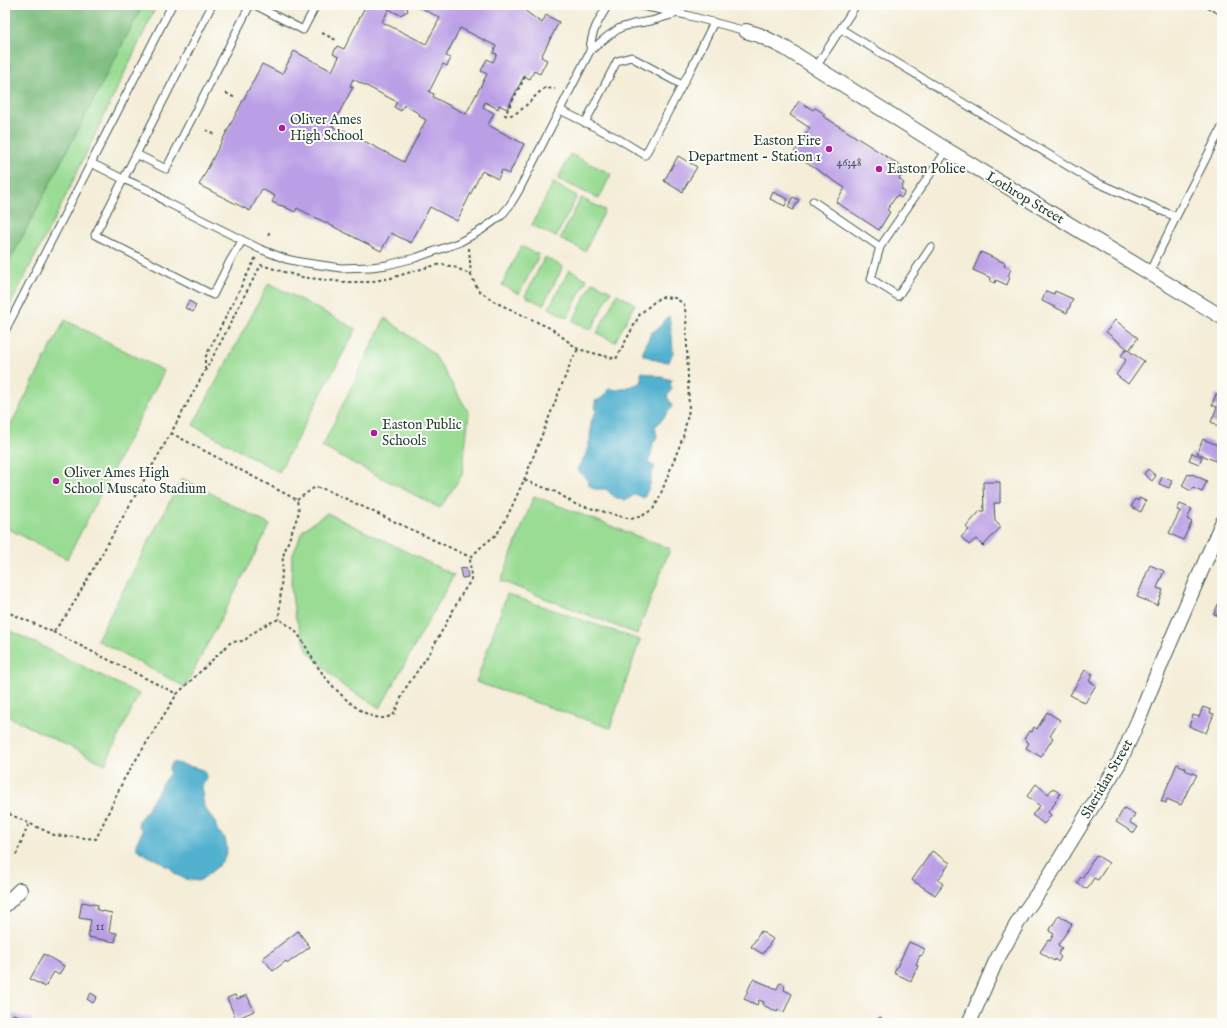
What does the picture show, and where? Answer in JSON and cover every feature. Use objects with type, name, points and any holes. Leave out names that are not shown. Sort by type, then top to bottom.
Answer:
[{"type":"street","name":"Lothrop Street","points":[[746,31],[779,44],[947,150],[1222,317]]},
{"type":"street","name":"Sheridan Street","points":[[969,1023],[996,961],[1006,942],[1119,763],[1222,523]]},
{"type":"street","points":[[5,905],[20,890]]},
{"type":"lane","points":[[5,331],[172,5]]},
{"type":"lane","points":[[212,5],[96,235],[213,295],[242,241]]},
{"type":"lane","points":[[136,154],[166,169],[250,5]]},
{"type":"lane","points":[[255,5],[303,30],[316,5]]},
{"type":"lane","points":[[91,163],[151,191],[166,202],[242,241],[272,254],[300,262],[330,267],[356,268],[387,265],[404,261],[436,251],[468,238],[488,226],[501,216],[507,209],[522,186],[590,51],[593,32],[608,5]]},
{"type":"lane","points":[[637,5],[678,13],[746,31]]},
{"type":"lane","points":[[816,67],[856,5]]},
{"type":"lane","points":[[1211,5],[1222,11]]},
{"type":"lane","points":[[590,51],[620,28],[678,13]]},
{"type":"lane","points":[[560,110],[645,155],[714,22]]},
{"type":"lane","points":[[841,29],[1091,180],[1176,217]]},
{"type":"lane","points":[[585,123],[618,61],[631,57],[682,85]]},
{"type":"lane","points":[[1149,273],[1222,127]]},
{"type":"lane","points":[[931,248],[898,296],[870,279],[880,247],[947,150]]},
{"type":"lane","points":[[813,201],[880,247]]},
{"type":"path","points":[[322,33],[338,41]]},
{"type":"path","points":[[525,77],[505,116],[516,114],[545,88],[555,89]]},
{"type":"path","points":[[226,93],[235,98]]},
{"type":"path","points":[[206,130],[216,134]]},
{"type":"path","points":[[268,235],[270,231]]},
{"type":"path","points":[[468,238],[471,275],[478,290],[495,302],[552,329],[578,349],[616,359],[640,314],[660,297],[675,298],[684,304],[686,315],[689,410],[683,437],[658,501],[653,509],[642,516],[632,519],[575,504],[556,492],[524,480]]},
{"type":"path","points":[[205,370],[205,358],[255,259]]},
{"type":"path","points":[[53,632],[68,613],[171,433],[261,265],[301,277],[343,282],[368,282],[391,278],[422,268],[442,264],[457,268],[471,275]]},
{"type":"path","points":[[279,619],[292,628],[325,678],[341,695],[371,716],[384,718],[394,714],[405,689],[431,651],[471,580],[470,558],[497,534],[508,515],[524,480],[571,362],[578,349]]},
{"type":"path","points":[[171,433],[297,500]]},
{"type":"path","points":[[297,500],[315,487],[327,490],[470,558]]},
{"type":"path","points":[[279,619],[283,556],[299,512],[297,500]]},
{"type":"path","points":[[5,611],[53,632],[177,694]]},
{"type":"path","points":[[5,812],[54,835],[96,839],[124,779],[177,694],[231,642],[244,641],[267,624],[279,619]]},
{"type":"path","points":[[16,855],[29,823]]},
{"type":"green space","points":[[5,5],[157,5],[59,210],[5,315]]},
{"type":"green space","points":[[5,5],[143,5],[5,270]]},
{"type":"green space","points":[[570,154],[611,174],[599,199],[558,179]]},
{"type":"green space","points":[[553,183],[577,196],[556,237],[532,225]]},
{"type":"green space","points":[[581,198],[605,210],[585,251],[560,239]]},
{"type":"green space","points":[[521,246],[539,255],[519,294],[502,285]]},
{"type":"green space","points":[[545,257],[563,267],[543,305],[525,296]]},
{"type":"green space","points":[[569,270],[587,279],[567,318],[549,308]]},
{"type":"green space","points":[[593,282],[611,291],[591,330],[573,321]]},
{"type":"green space","points":[[269,283],[356,329],[279,472],[193,425]]},
{"type":"green space","points":[[617,294],[635,304],[615,342],[597,333]]},
{"type":"green space","points":[[385,318],[434,354],[469,413],[462,475],[440,508],[322,447]]},
{"type":"green space","name":"Oliver Ames High School Muscato Stadium","points":[[65,320],[164,371],[67,559],[5,527],[5,436]]},
{"type":"green space","points":[[182,478],[270,525],[185,687],[97,640]]},
{"type":"green space","points":[[534,496],[670,549],[637,634],[501,581]]},
{"type":"green space","points":[[327,513],[454,575],[380,708],[343,686],[308,652],[295,616],[291,587],[292,557],[303,530]]},
{"type":"green space","points":[[507,594],[640,640],[610,728],[476,682]]},
{"type":"green space","points":[[5,628],[139,694],[105,764],[5,715]]},
{"type":"water","points":[[669,316],[673,352],[669,362],[659,361],[643,355],[651,333],[657,329]]},
{"type":"water","points":[[642,372],[672,380],[670,384],[672,389],[667,396],[672,406],[655,427],[657,437],[653,443],[648,463],[654,466],[655,469],[652,472],[650,485],[644,498],[635,494],[623,500],[616,498],[606,489],[594,489],[588,484],[587,479],[579,472],[578,467],[585,456],[590,440],[591,422],[596,412],[595,401],[602,398],[609,388],[618,390],[642,382]]},
{"type":"water","points":[[172,762],[204,770],[206,781],[201,785],[204,807],[215,822],[217,830],[225,838],[227,849],[224,859],[217,867],[198,881],[185,879],[175,874],[169,866],[165,866],[163,863],[137,849],[136,844],[142,830],[138,826],[139,820],[148,809],[161,785],[170,773],[169,768]]},
{"type":"building","name":"Oliver Ames High School","points":[[366,5],[406,5],[408,11],[400,15],[389,9],[382,22],[426,44],[440,18],[416,5],[517,5],[542,23],[546,15],[559,22],[541,57],[547,60],[540,74],[534,71],[530,79],[524,76],[507,109],[499,105],[498,109],[485,102],[483,107],[494,113],[488,125],[524,144],[509,174],[502,170],[498,179],[482,171],[457,221],[430,207],[411,243],[391,233],[381,251],[297,208],[295,212],[272,202],[275,196],[262,189],[250,211],[199,185],[262,64],[282,74],[294,51],[332,71],[339,57],[333,54],[337,46],[344,49]],"holes":[[[460,28],[496,46],[493,53],[497,54],[493,62],[487,59],[481,71],[487,74],[466,114],[433,97],[434,94],[429,92],[443,64],[447,66],[451,58],[446,56]],[[353,79],[397,102],[394,107],[401,111],[404,105],[420,114],[419,116],[426,120],[404,162],[343,130],[341,131],[332,126],[353,87],[350,86]]]},
{"type":"building","points":[[799,101],[813,110],[815,108],[825,114],[823,116],[906,169],[899,179],[904,183],[901,189],[905,192],[901,198],[897,195],[887,210],[890,212],[879,230],[836,202],[845,188],[793,154],[810,128],[790,115]]},
{"type":"building","points":[[678,156],[697,167],[682,192],[664,181]]},
{"type":"building","points":[[773,192],[788,199],[785,206],[770,199]]},
{"type":"building","points":[[793,197],[799,200],[793,210],[788,207]]},
{"type":"building","points":[[981,252],[1005,263],[1004,266],[1011,269],[1008,276],[1010,277],[1007,285],[996,280],[995,283],[990,281],[991,278],[973,270]]},
{"type":"building","points":[[1046,291],[1054,294],[1055,291],[1073,299],[1067,313],[1042,301]]},
{"type":"building","points":[[189,301],[196,305],[193,312],[185,308]]},
{"type":"building","points":[[1115,320],[1138,338],[1129,350],[1106,332]]},
{"type":"building","points":[[1126,349],[1144,361],[1128,384],[1116,375],[1126,360],[1121,356]]},
{"type":"building","points":[[1216,394],[1222,396],[1222,428],[1211,422],[1217,407],[1212,405]]},
{"type":"building","points":[[1203,439],[1222,447],[1218,462],[1197,453]]},
{"type":"building","points":[[1192,453],[1202,457],[1199,464],[1189,460]]},
{"type":"building","points":[[1148,469],[1156,476],[1152,481],[1144,474]]},
{"type":"building","points":[[1188,474],[1192,474],[1207,481],[1202,492],[1193,488],[1191,491],[1182,486]]},
{"type":"building","points":[[1162,477],[1172,481],[1169,488],[1159,484]]},
{"type":"building","points":[[983,482],[1000,482],[1000,503],[994,503],[995,521],[1001,527],[983,546],[976,539],[969,545],[961,537],[969,530],[966,527],[980,511],[984,511]]},
{"type":"building","points":[[1139,498],[1146,501],[1141,512],[1131,507],[1135,499],[1138,501]]},
{"type":"building","points":[[1180,504],[1192,509],[1187,519],[1192,522],[1183,540],[1169,533],[1180,511],[1177,510]]},
{"type":"building","points":[[1150,565],[1164,571],[1157,588],[1163,590],[1157,605],[1137,597]]},
{"type":"building","points":[[466,568],[468,577],[462,578],[460,569]]},
{"type":"building","points":[[1222,595],[1222,617],[1214,614]]},
{"type":"building","points":[[1085,670],[1093,674],[1089,681],[1096,685],[1085,703],[1070,695]]},
{"type":"building","points":[[1203,707],[1211,710],[1210,713],[1214,714],[1206,733],[1189,726],[1193,715],[1199,717]]},
{"type":"building","points":[[1047,712],[1060,720],[1050,736],[1053,738],[1041,757],[1026,748],[1029,743],[1024,739],[1029,731],[1032,732],[1034,727],[1037,729]]},
{"type":"building","points":[[1177,764],[1186,768],[1185,770],[1197,775],[1181,805],[1167,799],[1166,803],[1161,801]]},
{"type":"building","points":[[1036,784],[1048,794],[1053,788],[1060,794],[1048,812],[1051,815],[1044,824],[1032,815],[1040,806],[1027,796]]},
{"type":"building","points":[[1124,808],[1135,814],[1130,823],[1138,827],[1134,833],[1116,822]]},
{"type":"building","points":[[932,851],[950,863],[938,880],[943,884],[935,895],[912,880]]},
{"type":"building","points":[[1096,855],[1109,863],[1098,880],[1094,878],[1087,889],[1077,883],[1081,877],[1082,878]]},
{"type":"building","points":[[82,902],[98,905],[97,910],[112,913],[109,932],[117,933],[115,942],[88,937],[91,920],[79,918]]},
{"type":"building","points":[[1059,915],[1072,924],[1058,945],[1062,948],[1058,954],[1061,957],[1058,962],[1040,952],[1054,934],[1049,931]]},
{"type":"building","points":[[298,931],[310,947],[288,963],[286,961],[273,971],[263,958]]},
{"type":"building","points":[[761,931],[773,939],[763,954],[751,947]]},
{"type":"building","points":[[909,942],[925,949],[922,956],[920,955],[916,965],[918,966],[911,981],[894,973]]},
{"type":"building","points":[[44,954],[64,966],[59,975],[54,972],[45,987],[30,979]]},
{"type":"building","points":[[753,979],[777,989],[781,983],[785,985],[784,990],[792,994],[784,1012],[778,1010],[777,1012],[763,1005],[764,1002],[759,1000],[757,1005],[744,999]]},
{"type":"building","points":[[91,993],[97,997],[93,1003],[87,999]]},
{"type":"building","points":[[235,995],[237,999],[247,995],[254,1011],[236,1019],[227,998]]},
{"type":"building","points":[[13,1014],[32,1019],[31,1023],[11,1023]]},
{"type":"building","points":[[880,1017],[883,1019],[882,1021],[887,1023],[877,1023]]},
{"type":"place","name":"Oliver Ames High School","points":[[282,128]]},
{"type":"place","name":"Easton Fire Department - Station 1","points":[[829,149]]},
{"type":"place","name":"Easton Police","points":[[879,169]]},
{"type":"place","name":"Easton Public Schools","points":[[374,433]]},
{"type":"place","name":"Oliver Ames High School Muscato Stadium","points":[[56,481]]}]
